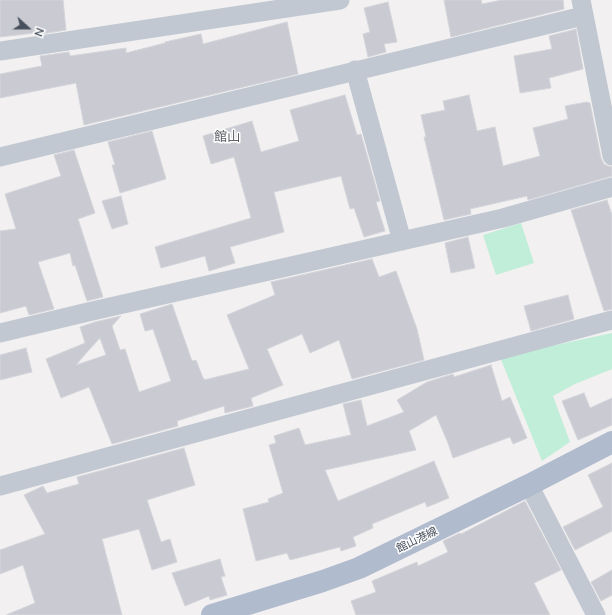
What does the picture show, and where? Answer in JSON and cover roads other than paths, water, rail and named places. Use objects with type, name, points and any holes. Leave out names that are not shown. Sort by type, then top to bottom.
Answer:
[{"type":"main road","name":"館山港線","points":[[212,615],[323,581],[359,568],[529,485],[612,442]]},
{"type":"street","points":[[0,51],[340,0]]},
{"type":"street","points":[[0,157],[355,70],[582,8],[612,156]]},
{"type":"street","points":[[355,70],[402,241]]},
{"type":"street","points":[[0,333],[503,218],[612,187]]},
{"type":"street","points":[[0,486],[612,320]]},
{"type":"street","points":[[529,485],[596,615]]},
{"type":"district","name":"館山","points":[[227,137]]}]
